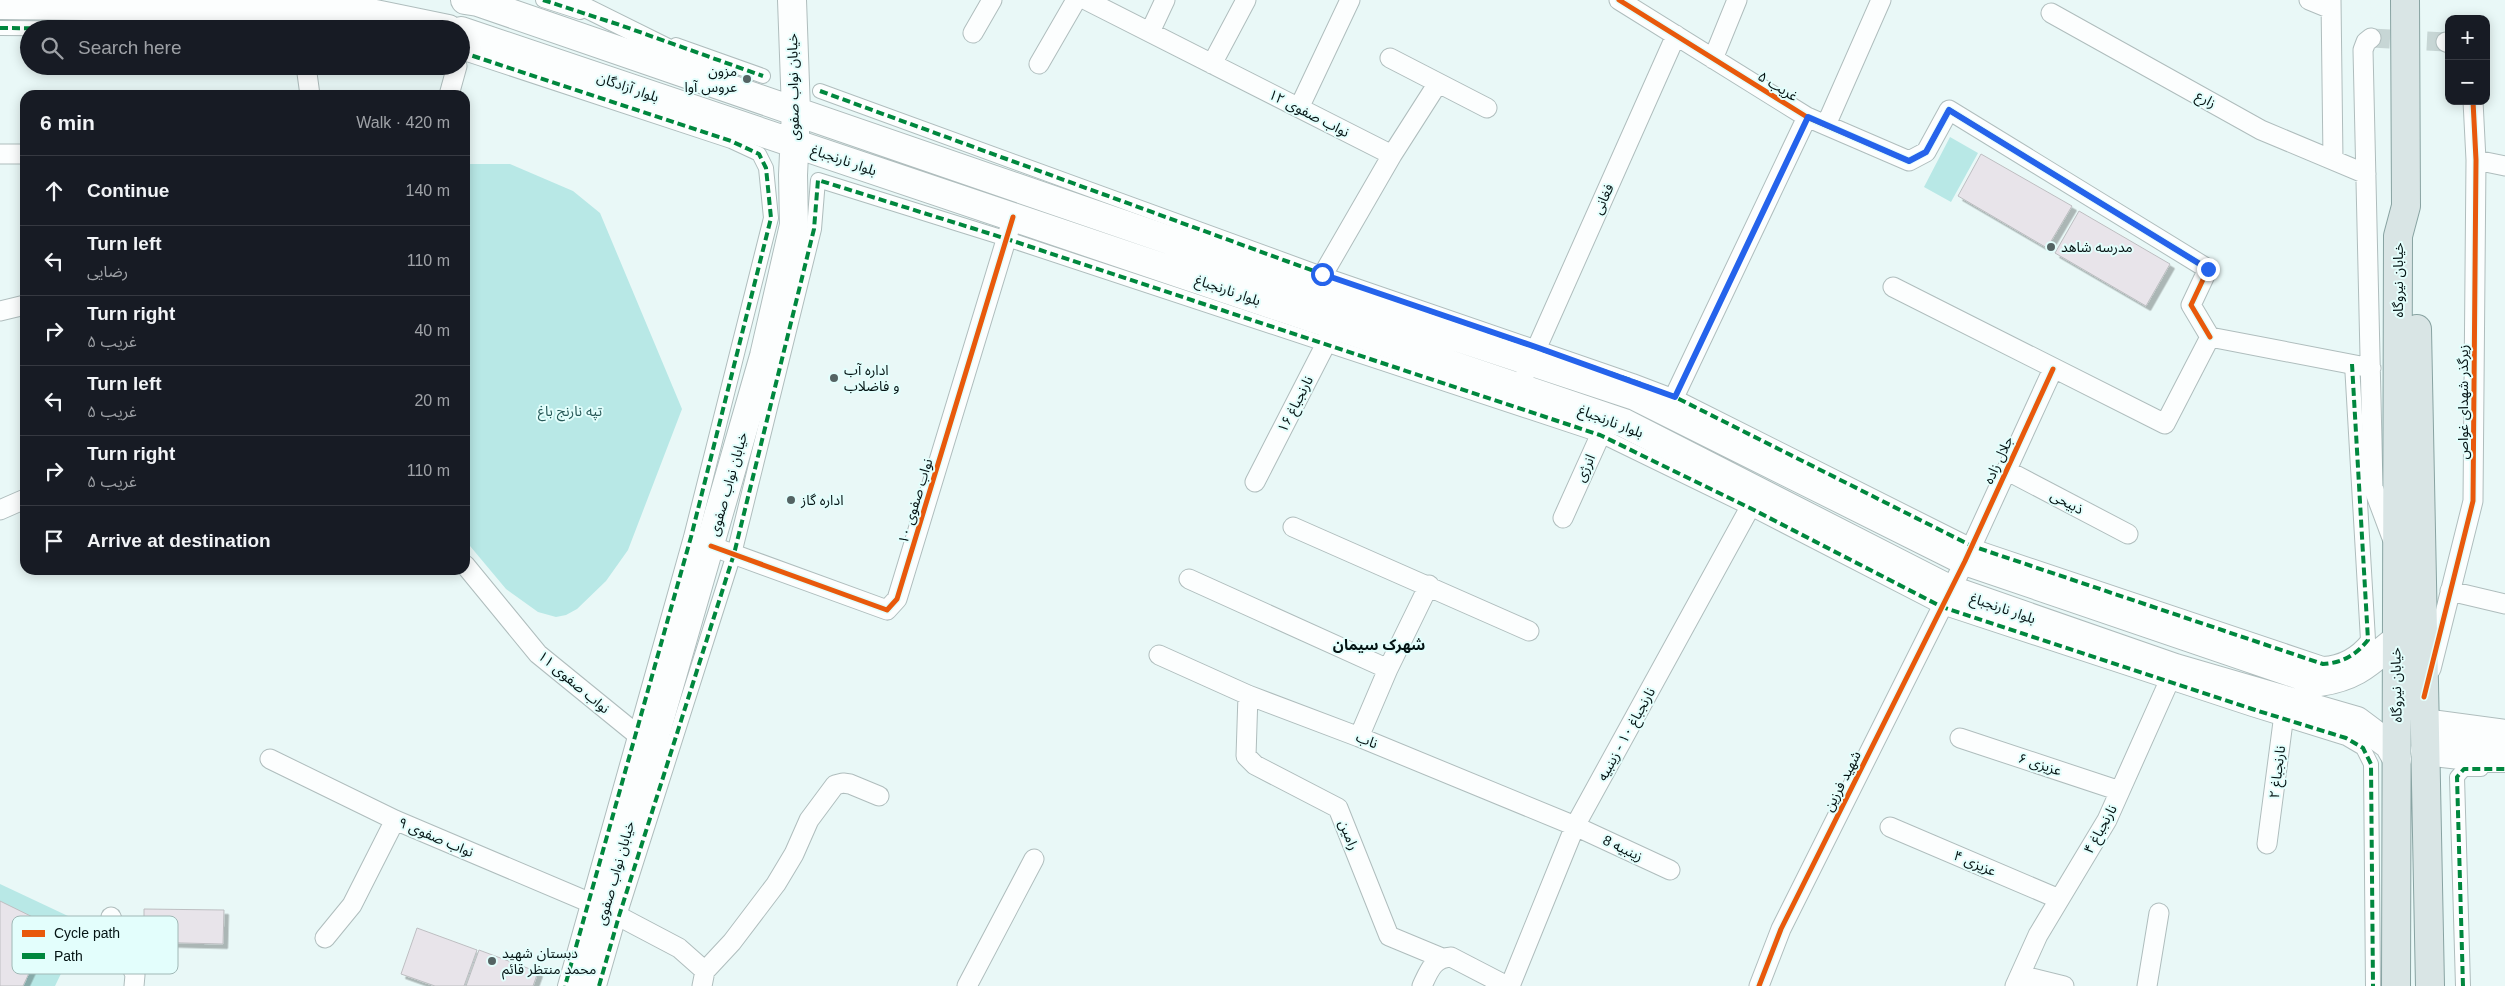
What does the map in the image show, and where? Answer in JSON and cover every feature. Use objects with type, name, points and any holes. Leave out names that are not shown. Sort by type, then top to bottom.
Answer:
[{"type":"main road","points":[[465,0],[758,86],[796,111]]},
{"type":"main road","name":"خیابان نواب صفوی","points":[[584,986],[644,740],[722,550],[794,225],[796,111],[792,0]]},
{"type":"main road","points":[[2405,0],[2406,206]]},
{"type":"main road","points":[[0,5],[297,19],[351,9],[404,20]]},
{"type":"main road","name":"بلوار آزادگان","points":[[470,35],[794,143]]},
{"type":"main road","name":"بلوار نارنجباغ","points":[[796,111],[1533,354],[1634,396],[1671,404],[1968,553],[2320,682],[2341,679],[2360,671],[2396,640]]},
{"type":"main road","name":"بلوار نارنجباغ","points":[[794,143],[1010,228],[1330,335],[1519,390],[1604,426],[1624,423],[1755,500],[1946,598],[2172,675],[2285,709],[2357,721],[2389,744],[2397,759]]},
{"type":"main road","name":"خیابان نیروگاه","points":[[2396,986],[2398,236],[2406,206]]},
{"type":"main road","name":"خیابان نیروگاه","points":[[2406,206],[2415,233],[2430,986]]},
{"type":"main road","points":[[2425,710],[2505,734]]},
{"type":"main road","points":[[2425,751],[2487,758],[2505,758]]},
{"type":"street","points":[[543,0],[620,25]]},
{"type":"street","points":[[570,0],[742,86],[758,86]]},
{"type":"street","points":[[973,34],[992,0]]},
{"type":"street","points":[[1039,64],[1076,0]]},
{"type":"street","name":"نواب صفوی ۱۲","points":[[1086,0],[1392,155]]},
{"type":"street","points":[[1150,32],[1165,0]]},
{"type":"street","points":[[1212,64],[1246,0]]},
{"type":"street","points":[[1299,108],[1350,0]]},
{"type":"street","name":"غریب ۵","points":[[1619,0],[1808,117],[1909,161],[1926,152],[1949,110],[2208,269],[2191,305],[2210,337]]},
{"type":"street","points":[[1713,59],[1737,0]]},
{"type":"street","points":[[1826,125],[1881,0]]},
{"type":"street","points":[[2309,0],[2331,4],[2334,160]]},
{"type":"street","name":"زارع","points":[[2051,13],[2261,130],[2366,174]]},
{"type":"street","points":[[0,28],[20,28]]},
{"type":"street","name":"فغانی","points":[[1519,390],[1533,354],[1676,35]]},
{"type":"street","points":[[2371,38],[2366,42],[2363,50],[2373,487],[2398,554]]},
{"type":"street","points":[[470,55],[732,141],[759,154],[766,168],[772,218],[692,537],[644,740]]},
{"type":"street","points":[[1390,58],[1486,108]]},
{"type":"street","points":[[307,75],[309,90]]},
{"type":"street","points":[[450,90],[455,75]]},
{"type":"street","points":[[820,91],[1318,282],[1392,155],[1438,83]]},
{"type":"street","name":"زیرگذر شهدای غواص","points":[[2425,710],[2450,591],[2473,501],[2476,160],[2473,105]]},
{"type":"street","points":[[1671,404],[1808,117]]},
{"type":"street","points":[[0,154],[20,154]]},
{"type":"street","points":[[2476,160],[2505,166]]},
{"type":"street","points":[[565,986],[604,909],[722,550],[814,229],[818,180],[1010,228]]},
{"type":"street","name":"نواب صفوی ۱۰","points":[[722,550],[887,610],[897,599],[1010,228]]},
{"type":"street","points":[[1893,287],[2165,424],[2210,337],[2371,368]]},
{"type":"street","points":[[0,311],[20,306]]},
{"type":"street","points":[[1330,335],[1604,426]]},
{"type":"street","name":"نارنجباغ ۱۶","points":[[1254,482],[1330,335]]},
{"type":"street","points":[[1968,553],[2324,664],[2346,659],[2362,648],[2368,640],[2352,364]]},
{"type":"street","name":"جلال زاده","points":[[1946,598],[2053,369]]},
{"type":"street","name":"انرژی","points":[[1563,518],[1604,426]]},
{"type":"street","name":"ذبیحی","points":[[2006,470],[2128,534]]},
{"type":"street","name":"نارنجباغ ۱۰ - زینبیه","points":[[1442,958],[1451,957],[1509,986],[1575,826],[1755,500]]},
{"type":"street","points":[[0,510],[20,501]]},
{"type":"street","points":[[1293,527],[1429,585],[1529,631]]},
{"type":"street","name":"نواب صفوی ۱۱","points":[[470,571],[538,654],[644,740]]},
{"type":"street","points":[[1189,578],[1388,669]]},
{"type":"street","points":[[1359,737],[1388,669],[1429,585]]},
{"type":"street","points":[[2450,591],[2505,604]]},
{"type":"street","name":"شهید فرزین","points":[[1759,986],[1781,929],[1946,598]]},
{"type":"street","name":"ناب","points":[[1159,655],[1248,695],[1359,737],[1575,826]]},
{"type":"street","name":"نارنجباغ ۴","points":[[2018,980],[2038,935],[2107,820],[2172,675]]},
{"type":"street","name":"رامین","points":[[1248,695],[1246,756],[1256,766],[1338,808],[1389,936],[1442,958]]},
{"type":"street","points":[[2285,709],[2346,738],[2362,748],[2371,764],[2373,986]]},
{"type":"street","name":"نارنجباغ ۲","points":[[2267,844],[2285,709]]},
{"type":"street","name":"عزیزی ۶","points":[[1960,738],[2120,791]]},
{"type":"street","name":"نواب صفوی ۹","points":[[270,759],[395,820],[604,909],[679,948],[704,978]]},
{"type":"street","points":[[2463,986],[2457,777],[2464,769],[2505,769]]},
{"type":"street","points":[[704,978],[776,884],[794,854],[808,820],[835,786],[843,783],[850,784],[879,796]]},
{"type":"street","points":[[325,938],[352,905],[395,820]]},
{"type":"street","name":"زینبیه 8","points":[[1575,826],[1670,870]]},
{"type":"street","name":"عزیزی ۴","points":[[1890,827],[2059,899]]},
{"type":"street","points":[[966,986],[1034,859]]},
{"type":"street","points":[[599,986],[604,909]]},
{"type":"street","points":[[2147,986],[2159,913]]},
{"type":"street","points":[[1422,986],[1434,963],[1442,958]]},
{"type":"street","points":[[2018,980],[2064,986]]},
{"type":"green space","points":[[1950,137],[1978,153],[1951,202],[1924,187]]},
{"type":"green space","name":"تپه نارنج باغ","points":[[470,164],[510,164],[573,191],[600,213],[682,409],[628,550],[606,581],[577,609],[566,615],[556,617],[538,612],[506,589],[470,546]]},
{"type":"green space","points":[[0,884],[68,916],[12,916],[12,974],[61,974],[55,986],[0,986]]},
{"type":"building","points":[[1981,154],[2072,206],[2047,248],[1958,196]]},
{"type":"building","points":[[2079,211],[2170,264],[2146,306],[2055,253]]},
{"type":"building","points":[[0,901],[31,916],[12,916],[12,974],[29,974],[23,986],[0,986]]},
{"type":"building","points":[[144,909],[224,910],[223,944],[178,943],[178,916],[144,916]]},
{"type":"building","points":[[417,928],[477,950],[464,986],[435,986],[401,974]]},
{"type":"building","name":"دبستان شهید محمد منتظر قائم","points":[[479,950],[538,972],[533,986],[466,986]]},
{"type":"tunnel","points":[[2371,38],[2445,42]]},
{"type":"marked path","points":[[543,0],[620,25],[763,76]]},
{"type":"marked path","points":[[0,28],[20,28]]},
{"type":"marked path","points":[[470,55],[731,141],[759,154],[766,168],[771,218],[691,537],[565,986]]},
{"type":"marked path","points":[[820,91],[1322,274],[1675,397],[1972,546],[2323,664],[2336,662],[2348,657],[2359,650],[2368,640],[2352,364]]},
{"type":"marked path","points":[[599,986],[619,916],[734,554],[814,229],[818,180],[1007,239],[1600,435],[1750,508],[1942,607],[2346,738],[2363,748],[2371,764],[2373,986]]},
{"type":"marked path","points":[[2463,986],[2457,777],[2464,769],[2505,769]]},
{"type":"cycle path","points":[[1619,0],[1807,117],[1909,161],[1926,152],[1949,110],[2208,269],[2191,305],[2210,337]]},
{"type":"cycle path","points":[[2424,697],[2473,501],[2476,160],[2473,105]]},
{"type":"cycle path","points":[[711,546],[887,610],[897,599],[1013,217]]},
{"type":"cycle path","points":[[1759,986],[1781,929],[1965,561],[2053,369]]},
{"type":"place","name":"مزون عروس آوا","points":[[747,79]]},
{"type":"place","name":"مدرسه شاهد","points":[[2051,247]]},
{"type":"place","name":"اداره آب و فاضلاب","points":[[834,378]]},
{"type":"place","name":"اداره گاز","points":[[791,500]]},
{"type":"place","name":"دبستان شهید محمد منتظر قائم","points":[[492,961]]},
{"type":"district","name":"شهرک سیمان","points":[[1379,644]]},
{"type":"route","points":[[1322,274],[1675,397],[1808,117],[1909,161],[1926,152],[1949,110],[2208,269]]}]
